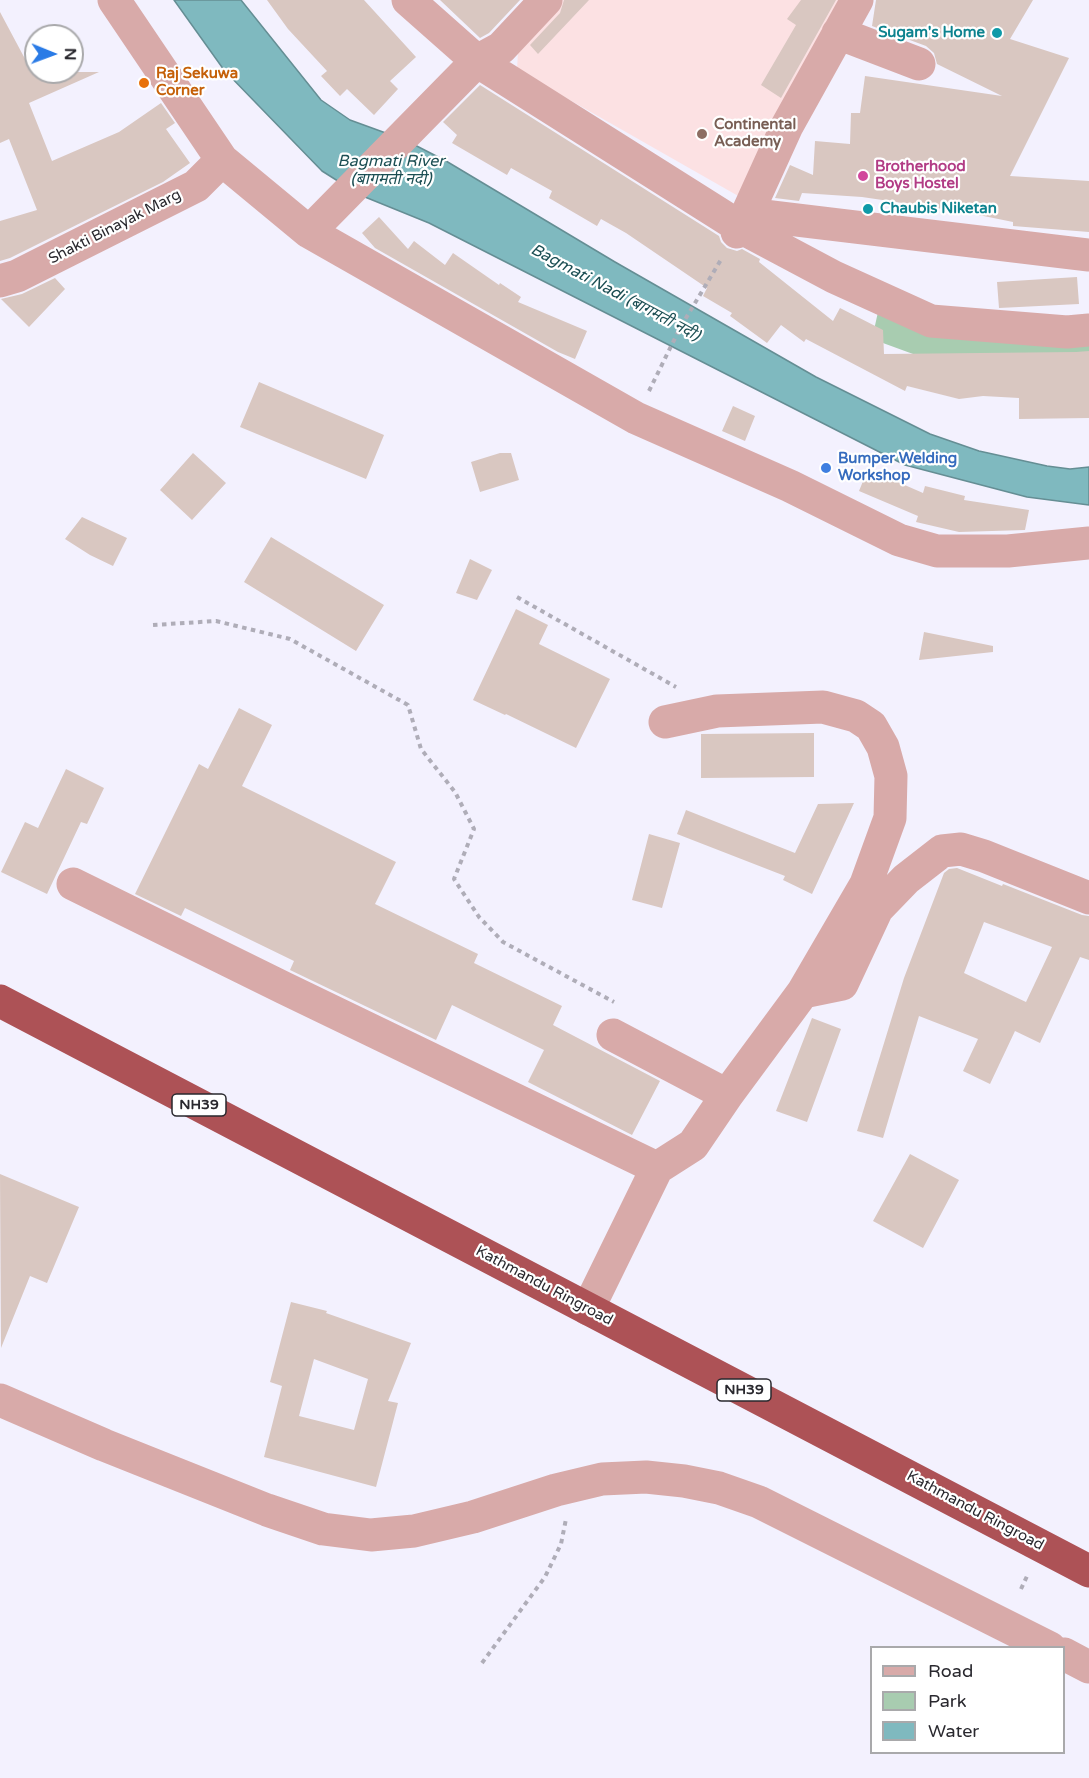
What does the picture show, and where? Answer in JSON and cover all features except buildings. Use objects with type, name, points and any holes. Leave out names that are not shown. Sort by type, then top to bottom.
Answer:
[{"type":"highway","name":"Kathmandu Ringroad","points":[[0,1000],[1089,1571]]},
{"type":"street","points":[[114,0],[222,160],[309,232],[636,418],[790,486],[908,543],[937,551],[1008,551],[1089,543]]},
{"type":"street","points":[[408,0],[477,61],[740,227],[834,277],[932,321],[1067,332],[1089,330]]},
{"type":"street","points":[[309,232],[477,61],[501,48],[546,0]]},
{"type":"street","points":[[740,227],[787,126],[857,0]]},
{"type":"street","points":[[838,33],[919,64]]},
{"type":"street","name":"Shakti Binayak Marg","points":[[0,280],[17,276],[196,186],[222,160]]},
{"type":"street","points":[[740,227],[1089,255]]},
{"type":"street","points":[[588,1309],[657,1168],[693,1145],[803,992],[866,884],[890,818],[891,776],[883,747],[871,726],[856,716],[823,707],[717,711],[665,722]]},
{"type":"street","points":[[803,992],[842,984],[877,909],[906,879],[942,851],[961,849],[1089,898]]},
{"type":"street","points":[[73,884],[657,1168]]},
{"type":"street","points":[[613,1035],[727,1095]]},
{"type":"street","points":[[0,1400],[115,1450],[267,1510],[322,1529],[370,1535],[414,1531],[473,1517],[556,1490],[602,1479],[646,1477],[719,1488],[759,1502],[1048,1646]]},
{"type":"street","points":[[1065,1655],[1089,1667]]},
{"type":"path","points":[[636,418],[680,328],[740,227]]},
{"type":"path","points":[[517,597],[717,711]]},
{"type":"path","points":[[153,626],[216,621],[290,639],[408,705],[421,748],[455,792],[474,829],[454,879],[479,917],[502,942],[626,1008],[613,1035]]},
{"type":"path","points":[[482,1664],[545,1577],[561,1544],[567,1522],[556,1490]]},
{"type":"shaded area","name":"Continental Academy","points":[[561,0],[849,0],[740,197],[517,70],[518,51]]},
{"type":"green space","points":[[884,285],[954,314],[1089,328],[1089,404],[1058,407],[872,339]]},
{"type":"water","name":"Bagmati River (बागमती नदी)","points":[[174,0],[241,0],[321,100],[350,120],[405,140],[446,161],[615,262],[816,377],[930,434],[979,451],[1047,466],[1070,469],[1089,467],[1089,505],[1027,497],[905,465],[429,223],[360,195],[322,171],[224,70]]},
{"type":"place","name":"Sugam's Home","points":[[997,33]]},
{"type":"place","name":"Raj Sekuwa Corner","points":[[144,83]]},
{"type":"place","name":"Continental Academy","points":[[702,134]]},
{"type":"place","name":"Brotherhood Boys Hostel","points":[[863,176]]},
{"type":"place","name":"Chaubis Niketan","points":[[868,209]]},
{"type":"place","name":"Bumper Welding Workshop","points":[[826,468]]},
{"type":"water label","name":"Bagmati Nadi (बागमती नदी)","points":[[615,293]]}]
